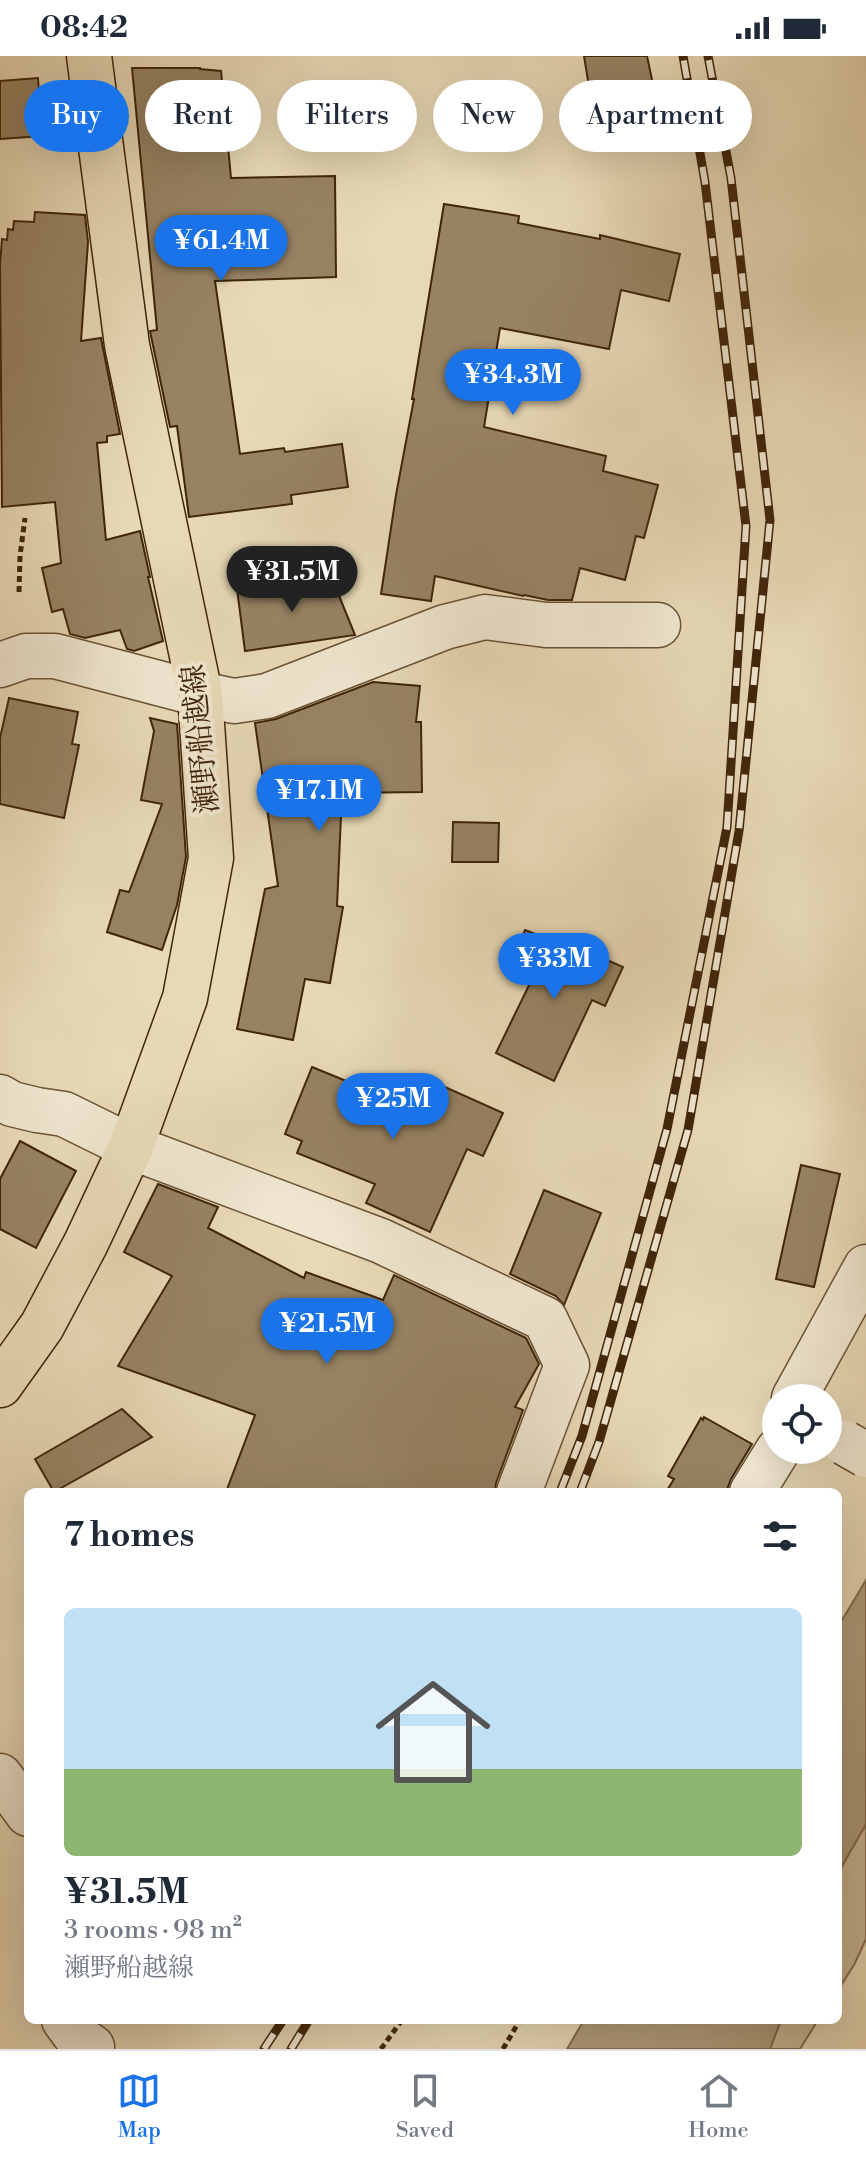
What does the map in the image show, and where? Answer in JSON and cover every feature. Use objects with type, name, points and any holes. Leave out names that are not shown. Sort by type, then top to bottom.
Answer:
[{"type":"main road","name":"瀬野船越線","points":[[0,1385],[42,1326],[86,1243],[131,1147],[185,998],[211,858],[200,694],[127,345],[89,56]]},
{"type":"street","points":[[0,665],[26,656],[55,656],[234,701],[267,696],[445,627],[485,617],[546,625],[658,625]]},
{"type":"street","points":[[0,1097],[25,1107],[64,1114],[131,1147],[381,1241],[545,1319],[567,1365],[521,1488]]},
{"type":"street","points":[[802,1384],[866,1267]]},
{"type":"street","points":[[754,1488],[769,1464]]},
{"type":"street","points":[[0,1776],[24,1809]]},
{"type":"path","points":[[19,592],[25,518]]},
{"type":"path","points":[[381,2049],[399,2024]]},
{"type":"path","points":[[503,2049],[518,2024]]},
{"type":"shaded area","points":[[866,1580],[866,1824],[842,1866],[842,1620]]},
{"type":"shaded area","points":[[866,1824],[866,1939],[842,1984],[842,1866]]},
{"type":"shaded area","points":[[582,2024],[779,2024],[770,2049],[567,2049]]},
{"type":"shaded area","points":[[779,2024],[816,2024],[800,2049],[770,2049]]},
{"type":"building","points":[[584,56],[647,56],[652,80],[588,80]]},
{"type":"building","points":[[132,68],[221,71],[222,80],[145,80],[145,152],[229,152],[231,178],[335,176],[336,277],[215,281],[240,454],[284,448],[285,452],[342,444],[348,487],[291,495],[292,504],[189,517],[177,426],[170,427],[150,331],[157,330]]},
{"type":"building","points":[[38,78],[24,80],[24,137],[0,139],[0,81]]},
{"type":"building","points":[[444,204],[519,216],[518,223],[600,239],[600,235],[680,254],[669,301],[621,290],[609,349],[500,328],[484,427],[606,456],[603,471],[658,485],[644,538],[636,536],[625,580],[580,568],[572,600],[523,596],[435,576],[431,601],[381,594]]},
{"type":"building","points":[[35,212],[85,215],[88,242],[81,341],[101,338],[120,434],[107,436],[107,442],[97,443],[106,540],[140,531],[163,641],[134,651],[127,649],[120,630],[85,638],[70,634],[63,609],[52,612],[42,568],[61,563],[55,502],[2,507],[2,239],[7,240],[8,229],[13,230],[14,221],[34,222]]},
{"type":"building","points":[[331,576],[355,635],[245,651],[237,589]]},
{"type":"building","points":[[373,682],[420,686],[416,722],[421,722],[422,792],[342,793],[337,906],[343,907],[330,983],[305,979],[293,1040],[237,1029],[265,889],[278,886],[255,723],[276,719]]},
{"type":"building","points":[[9,698],[78,712],[72,744],[79,745],[64,818],[0,804],[0,738]]},
{"type":"building","points":[[150,718],[177,724],[186,857],[177,905],[162,950],[107,932],[120,890],[129,892],[162,804],[141,800],[154,731]]},
{"type":"building","points":[[453,822],[499,823],[498,862],[452,862]]},
{"type":"building","points":[[525,930],[572,949],[573,945],[623,967],[605,1006],[592,1000],[554,1081],[496,1053],[533,977],[510,968]]},
{"type":"building","points":[[312,1067],[412,1108],[425,1078],[503,1113],[483,1156],[467,1149],[430,1232],[366,1203],[375,1184],[297,1153],[302,1141],[285,1134]]},
{"type":"building","points":[[20,1141],[76,1171],[36,1248],[0,1229],[0,1179]]},
{"type":"building","points":[[801,1165],[840,1174],[814,1287],[776,1279]]},
{"type":"building","points":[[158,1184],[218,1207],[208,1228],[304,1278],[306,1272],[383,1300],[394,1275],[526,1338],[539,1364],[515,1407],[523,1410],[495,1488],[228,1488],[255,1415],[118,1366],[172,1276],[124,1252]]},
{"type":"building","points":[[544,1190],[601,1213],[564,1305],[556,1296],[510,1274]]},
{"type":"building","points":[[122,1409],[152,1437],[61,1488],[52,1488],[35,1459]]},
{"type":"building","points":[[704,1417],[752,1444],[728,1488],[668,1488],[674,1479],[668,1476],[701,1418],[703,1420]]},
{"type":"railway","points":[[562,1488],[582,1436],[667,1129],[727,827],[746,526],[705,182],[683,56]]},
{"type":"railway","points":[[582,1488],[599,1442],[688,1130],[739,831],[770,520],[731,178],[708,56]]},
{"type":"railway","points":[[264,2049],[280,2024]]},
{"type":"railway","points":[[291,2049],[307,2024]]}]
